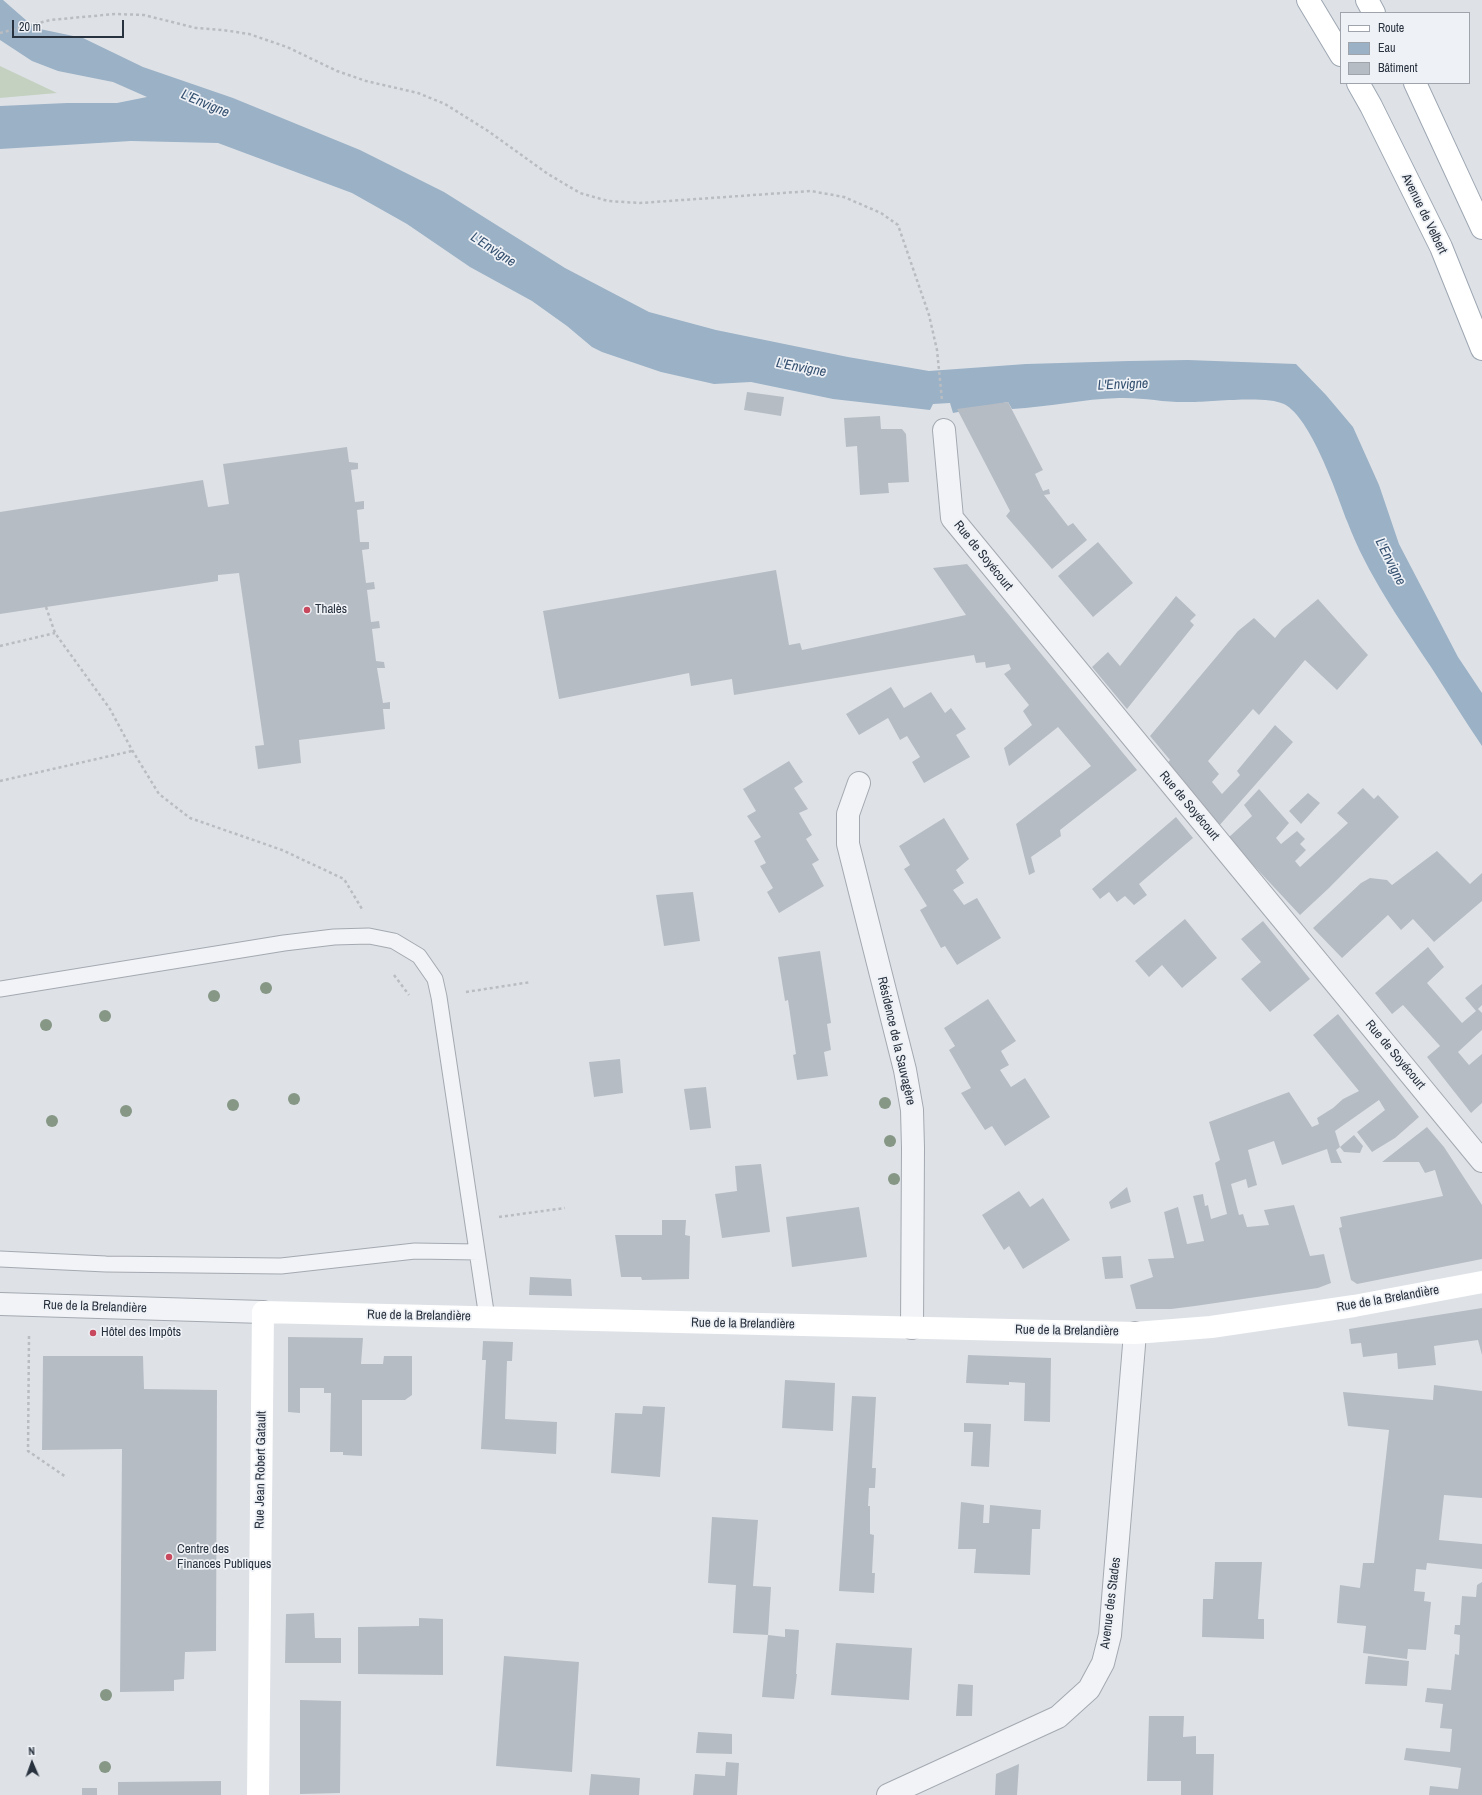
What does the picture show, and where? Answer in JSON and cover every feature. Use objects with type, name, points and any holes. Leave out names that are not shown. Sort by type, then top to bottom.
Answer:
[{"type":"street","points":[[1308,0],[1340,53]]},
{"type":"street","points":[[1367,0],[1373,12]]},
{"type":"street","name":"Avenue de Velbert","points":[[1359,84],[1441,247],[1482,348]]},
{"type":"street","points":[[1414,84],[1482,228]]},
{"type":"street","name":"Rue de Soyécourt","points":[[944,430],[952,518],[1482,1161]]},
{"type":"street","name":"Résidence de la Sauvagère","points":[[859,783],[848,814],[848,844],[905,1070],[912,1110],[912,1328]]},
{"type":"street","name":"Rue de la Brelandière","points":[[0,1304],[487,1318],[1136,1333],[1211,1327],[1317,1311],[1482,1282]]},
{"type":"street","name":"Rue Jean Robert Gatault","points":[[258,1795],[263,1312]]},
{"type":"street","name":"Avenue des Stades","points":[[888,1795],[1058,1717],[1089,1689],[1103,1663],[1110,1635],[1136,1333]]},
{"type":"lane","points":[[0,989],[284,943],[334,937],[368,936],[394,941],[420,956],[435,980],[439,997],[487,1318]]},
{"type":"lane","points":[[0,1259],[130,1265],[281,1266],[415,1251],[477,1252]]},
{"type":"path","points":[[0,33],[50,20],[115,14],[144,15],[167,22],[196,28],[249,34],[287,47],[337,71],[418,93],[445,104],[488,131],[554,178],[580,193],[608,201],[640,202],[811,191],[844,197],[881,213],[898,225],[929,315],[937,350],[942,406]]},
{"type":"path","points":[[46,607],[55,633],[110,709],[132,750],[159,794],[190,818],[282,850],[344,879],[365,914],[368,936]]},
{"type":"path","points":[[0,646],[55,633]]},
{"type":"path","points":[[1,780],[132,750]]},
{"type":"path","points":[[439,997],[531,982]]},
{"type":"path","points":[[29,1305],[28,1451],[66,1477]]},
{"type":"green space","points":[[0,66],[57,93],[0,98]]},
{"type":"water","name":"L'Envigne","points":[[0,0],[3,0],[35,28],[83,38],[143,67],[233,98],[360,150],[444,192],[565,268],[649,312],[716,330],[848,357],[929,371],[1026,364],[1129,361],[1188,360],[1296,364],[1326,395],[1353,427],[1379,485],[1399,544],[1458,657],[1482,693],[1482,746],[1374,578],[1355,541],[1322,457],[1304,424],[1294,412],[1284,404],[1276,401],[1252,399],[1181,402],[1119,398],[1012,409],[1008,402],[953,413],[950,403],[933,404],[930,410],[833,399],[751,382],[714,384],[661,372],[602,352],[592,347],[567,326],[532,301],[470,267],[407,224],[352,193],[218,143],[131,141],[0,149],[0,106],[67,103],[117,103],[147,97],[113,82],[58,71],[32,61],[0,40]]},
{"type":"building","points":[[747,392],[784,397],[781,416],[744,410]]},
{"type":"building","points":[[1008,402],[1043,470],[1035,474],[1043,491],[1049,489],[1050,494],[1044,495],[1068,526],[1073,523],[1087,540],[1052,569],[1006,516],[1010,511],[957,409]]},
{"type":"building","points":[[880,416],[881,429],[902,429],[906,434],[909,482],[888,483],[889,493],[860,495],[857,446],[846,447],[844,418]]},
{"type":"building","name":"Thalès","points":[[347,447],[349,462],[358,463],[358,469],[351,470],[355,502],[364,501],[364,509],[357,510],[360,542],[369,542],[369,549],[362,550],[366,583],[374,582],[375,589],[367,590],[371,622],[379,621],[380,628],[372,629],[376,661],[384,662],[385,668],[377,668],[383,703],[390,702],[390,709],[383,709],[385,729],[299,740],[301,763],[258,769],[255,746],[264,745],[239,573],[218,575],[218,581],[0,614],[0,512],[203,480],[208,507],[229,504],[223,464]]},
{"type":"building","points":[[1098,542],[1133,583],[1093,617],[1058,576]]},
{"type":"building","points":[[967,564],[1137,770],[1060,830],[1061,836],[1031,857],[1035,872],[1029,875],[1016,824],[1091,766],[1058,727],[1009,766],[1004,748],[1032,725],[1023,711],[1029,705],[1004,674],[1011,669],[1009,664],[986,668],[985,662],[976,663],[974,655],[734,695],[732,679],[691,686],[689,673],[559,699],[543,611],[776,570],[789,645],[800,643],[802,650],[966,615],[933,568]]},
{"type":"building","points":[[1176,596],[1196,615],[1190,621],[1194,625],[1127,709],[1092,667],[1108,652],[1120,666]]},
{"type":"building","points":[[1318,599],[1368,655],[1337,690],[1305,660],[1259,715],[1253,709],[1208,761],[1219,774],[1212,782],[1222,794],[1240,775],[1237,771],[1275,725],[1293,742],[1218,827],[1163,768],[1170,760],[1150,736],[1238,631],[1254,618],[1275,638],[1282,629]]},
{"type":"building","points":[[891,687],[904,708],[931,692],[945,713],[951,708],[966,729],[956,735],[970,757],[924,783],[912,762],[920,757],[907,736],[900,740],[888,718],[859,735],[846,714]]},
{"type":"building","points":[[789,761],[803,782],[794,788],[808,809],[799,813],[812,835],[806,839],[819,860],[812,864],[824,886],[779,913],[767,892],[773,888],[760,866],[766,863],[754,841],[761,837],[747,816],[756,811],[743,789]]},
{"type":"building","points":[[1363,788],[1374,799],[1378,795],[1399,817],[1329,888],[1300,915],[1228,838],[1252,816],[1244,805],[1259,789],[1289,823],[1276,838],[1281,844],[1297,831],[1305,839],[1300,844],[1306,850],[1295,861],[1300,867],[1348,823],[1337,813]]},
{"type":"building","points":[[1308,793],[1320,803],[1301,824],[1289,811]]},
{"type":"building","points":[[1176,817],[1193,838],[1139,884],[1147,895],[1134,905],[1125,896],[1117,902],[1109,892],[1100,899],[1092,889]]},
{"type":"building","points":[[944,818],[969,859],[956,870],[964,883],[953,890],[964,905],[977,898],[1001,938],[957,965],[945,946],[941,948],[920,910],[927,906],[904,869],[910,865],[899,846]]},
{"type":"building","points":[[1437,851],[1470,884],[1482,873],[1482,901],[1434,942],[1413,919],[1401,930],[1388,915],[1342,958],[1313,928],[1361,883],[1370,878],[1387,880],[1392,885]]},
{"type":"building","points":[[693,892],[700,941],[664,946],[656,895]]},
{"type":"building","points":[[1185,919],[1217,958],[1182,988],[1162,965],[1149,977],[1135,961]]},
{"type":"building","points":[[1263,921],[1310,979],[1270,1012],[1241,979],[1261,962],[1241,939]]},
{"type":"building","points":[[1428,947],[1444,967],[1427,983],[1462,1023],[1476,1011],[1465,998],[1482,984],[1482,1005],[1478,1009],[1482,1013],[1482,1030],[1458,1052],[1469,1065],[1482,1054],[1482,1103],[1471,1113],[1427,1057],[1440,1046],[1403,1005],[1392,1014],[1375,993]]},
{"type":"building","points":[[820,951],[831,1023],[827,1024],[831,1050],[824,1052],[828,1076],[797,1080],[793,1055],[796,1054],[788,1000],[785,1001],[778,957]]},
{"type":"building","points":[[988,999],[1016,1041],[1001,1051],[1009,1065],[1000,1070],[1011,1087],[1025,1078],[1050,1117],[1005,1146],[992,1126],[985,1130],[961,1093],[971,1088],[949,1050],[955,1046],[944,1028]]},
{"type":"building","points":[[1338,1014],[1419,1117],[1395,1138],[1372,1152],[1357,1132],[1385,1110],[1379,1100],[1335,1131],[1340,1147],[1336,1150],[1342,1163],[1331,1163],[1327,1149],[1282,1165],[1274,1141],[1248,1150],[1257,1185],[1248,1188],[1246,1179],[1231,1184],[1239,1215],[1243,1214],[1247,1227],[1269,1225],[1264,1210],[1294,1205],[1310,1256],[1324,1254],[1331,1283],[1318,1288],[1195,1306],[1171,1309],[1136,1309],[1130,1285],[1153,1277],[1148,1259],[1174,1258],[1164,1212],[1178,1207],[1187,1244],[1204,1241],[1193,1196],[1203,1194],[1205,1206],[1208,1205],[1211,1219],[1227,1214],[1215,1163],[1220,1160],[1209,1122],[1289,1092],[1312,1127],[1319,1124],[1317,1118],[1333,1108],[1343,1099],[1359,1091],[1313,1035]]},
{"type":"building","points":[[620,1059],[623,1093],[594,1097],[589,1062]]},
{"type":"building","points":[[706,1087],[711,1128],[690,1130],[684,1089]]},
{"type":"building","points":[[1427,1127],[1444,1147],[1482,1205],[1482,1259],[1357,1284],[1351,1280],[1339,1228],[1342,1227],[1340,1217],[1443,1196],[1435,1170],[1425,1173],[1419,1162],[1382,1162]]},
{"type":"building","points":[[1354,1135],[1363,1146],[1360,1153],[1344,1152],[1340,1147]]},
{"type":"building","points":[[761,1164],[770,1232],[722,1238],[715,1194],[737,1191],[735,1166]]},
{"type":"building","points":[[1127,1187],[1131,1202],[1111,1209],[1109,1202]]},
{"type":"building","points":[[1019,1191],[1030,1207],[1043,1198],[1070,1240],[1023,1269],[1009,1246],[1004,1250],[982,1215]]},
{"type":"building","points":[[859,1207],[867,1257],[792,1267],[786,1217]]},
{"type":"building","points":[[662,1220],[686,1220],[685,1235],[690,1236],[689,1279],[642,1280],[641,1277],[621,1277],[615,1235],[662,1235]]},
{"type":"building","points":[[1121,1256],[1123,1278],[1105,1279],[1102,1257]]},
{"type":"building","points":[[530,1277],[571,1279],[572,1296],[529,1295]]},
{"type":"building","points":[[1482,1308],[1482,1355],[1478,1340],[1434,1346],[1436,1365],[1398,1369],[1397,1353],[1363,1357],[1361,1343],[1351,1344],[1349,1329]]},
{"type":"building","points":[[288,1337],[363,1338],[361,1364],[383,1364],[384,1356],[412,1356],[412,1395],[405,1400],[362,1400],[362,1456],[343,1455],[343,1452],[330,1452],[331,1393],[324,1393],[324,1388],[300,1388],[300,1413],[288,1412]]},
{"type":"building","points":[[483,1341],[513,1342],[512,1361],[507,1361],[505,1419],[557,1422],[556,1454],[481,1449],[486,1360],[482,1360]]},
{"type":"building","points":[[968,1355],[1051,1358],[1050,1422],[1024,1421],[1025,1383],[1009,1382],[1009,1385],[966,1383]]},
{"type":"building","name":"Centre des Finances Publiques","points":[[43,1356],[143,1356],[144,1389],[217,1390],[216,1651],[185,1652],[184,1679],[174,1680],[174,1691],[120,1692],[122,1449],[42,1450]]},
{"type":"building","points":[[785,1380],[835,1383],[833,1431],[782,1428]]},
{"type":"building","points":[[1434,1385],[1482,1391],[1482,1498],[1444,1495],[1439,1540],[1482,1544],[1482,1569],[1427,1563],[1426,1570],[1416,1569],[1414,1591],[1425,1592],[1424,1601],[1431,1602],[1426,1650],[1408,1649],[1407,1659],[1363,1653],[1366,1626],[1337,1623],[1340,1585],[1360,1588],[1363,1563],[1374,1563],[1389,1430],[1348,1426],[1343,1392],[1433,1400]]},
{"type":"building","points":[[852,1396],[876,1397],[872,1468],[876,1468],[875,1488],[869,1488],[868,1506],[870,1506],[870,1534],[874,1535],[872,1573],[875,1573],[874,1593],[839,1591]]},
{"type":"building","points":[[643,1406],[665,1407],[660,1477],[611,1473],[615,1413],[642,1414]]},
{"type":"building","points":[[964,1423],[991,1424],[989,1467],[971,1466],[973,1432],[964,1432]]},
{"type":"building","points":[[961,1502],[984,1505],[983,1523],[989,1523],[990,1505],[1041,1510],[1040,1529],[1032,1529],[1030,1575],[974,1573],[976,1549],[958,1549]]},
{"type":"building","points":[[712,1517],[758,1520],[753,1586],[771,1587],[768,1635],[733,1633],[736,1585],[708,1583]]},
{"type":"building","points":[[1215,1562],[1262,1562],[1258,1619],[1264,1619],[1264,1639],[1202,1637],[1203,1599],[1213,1599]]},
{"type":"building","points":[[1482,1582],[1482,1795],[1429,1795],[1430,1786],[1458,1789],[1461,1768],[1404,1760],[1406,1748],[1450,1752],[1452,1729],[1440,1728],[1443,1704],[1425,1702],[1427,1688],[1451,1690],[1455,1654],[1459,1655],[1460,1635],[1454,1634],[1455,1625],[1460,1625],[1462,1596],[1476,1597],[1477,1585]]},
{"type":"building","points":[[314,1613],[315,1638],[341,1638],[341,1663],[285,1663],[286,1614]]},
{"type":"building","points":[[419,1618],[443,1619],[443,1675],[358,1674],[358,1627],[419,1626]]},
{"type":"building","points":[[785,1629],[799,1630],[794,1699],[762,1697],[768,1635],[785,1637]]},
{"type":"building","points":[[836,1643],[912,1648],[909,1700],[831,1695]]},
{"type":"building","points":[[504,1656],[579,1662],[572,1772],[496,1766]]},
{"type":"building","points":[[1368,1656],[1409,1661],[1407,1686],[1365,1684]]},
{"type":"building","points":[[958,1684],[973,1685],[972,1716],[956,1716]]},
{"type":"building","points":[[300,1700],[341,1701],[340,1793],[300,1794]]},
{"type":"building","points":[[1149,1716],[1184,1716],[1183,1737],[1196,1736],[1196,1754],[1214,1754],[1213,1795],[1181,1795],[1181,1781],[1147,1781]]},
{"type":"building","points":[[698,1732],[732,1734],[732,1754],[696,1753]]},
{"type":"building","points":[[726,1762],[739,1763],[737,1795],[693,1795],[695,1774],[725,1776]]},
{"type":"building","points":[[1019,1764],[1017,1795],[995,1795],[996,1774]]},
{"type":"building","points":[[591,1774],[640,1778],[639,1795],[589,1795]]},
{"type":"building","points":[[221,1781],[221,1795],[118,1795],[118,1782]]},
{"type":"building","points":[[82,1788],[97,1788],[97,1795],[82,1795]]},
{"type":"place","name":"Thalès","points":[[307,610]]},
{"type":"place","name":"Hôtel des Impôts","points":[[93,1333]]},
{"type":"place","name":"Centre des Finances Publiques","points":[[169,1557]]}]
